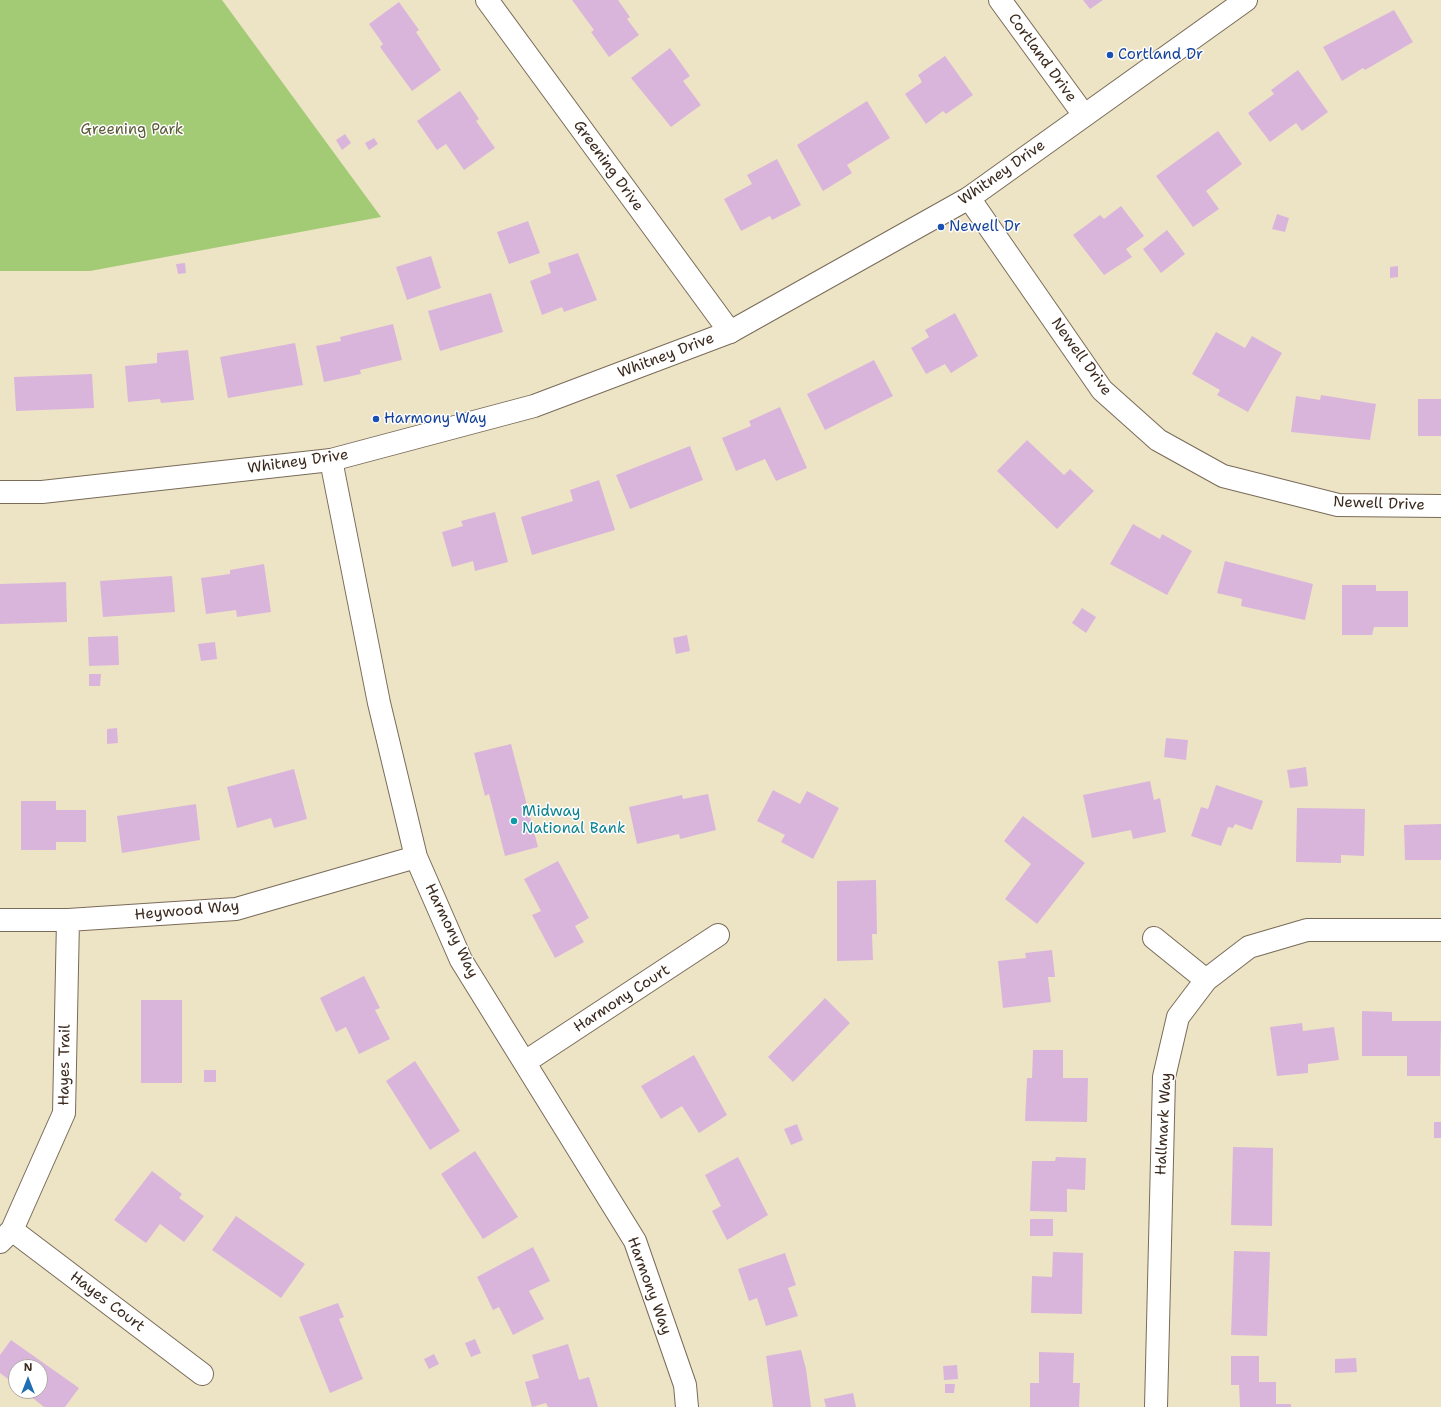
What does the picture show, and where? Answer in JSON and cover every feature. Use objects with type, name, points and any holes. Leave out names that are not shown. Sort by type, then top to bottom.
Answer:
[{"type":"street","name":"Greening Drive","points":[[487,0],[730,332]]},
{"type":"street","name":"Cortland Drive","points":[[1000,0],[1084,115]]},
{"type":"street","name":"Whitney Drive","points":[[0,492],[42,492],[331,460],[534,406],[730,332],[969,198],[1246,0]]},
{"type":"street","name":"Newell Drive","points":[[969,198],[1102,390],[1158,440],[1223,476],[1338,505],[1441,506]]},
{"type":"street","name":"Harmony Way","points":[[331,460],[379,703],[416,857],[461,960],[635,1241],[684,1385],[687,1407]]},
{"type":"street","name":"Heywood Way","points":[[0,920],[68,920],[236,909],[416,857]]},
{"type":"street","name":"Hayes Trail","points":[[6,1236],[64,1113],[68,920]]},
{"type":"street","name":"Hallmark Way","points":[[1156,1407],[1164,1077],[1178,1017],[1206,980],[1248,947],[1308,930],[1441,930]]},
{"type":"street","name":"Harmony Court","points":[[525,1062],[718,935]]},
{"type":"street","points":[[1154,938],[1206,980]]},
{"type":"street","name":"Hayes Court","points":[[6,1236],[202,1374]]},
{"type":"green space","name":"Greening Park","points":[[0,0],[222,0],[381,217],[90,271],[0,271]]},
{"type":"building","points":[[572,0],[618,0],[630,17],[627,19],[639,35],[609,57],[591,32],[594,30]]},
{"type":"building","points":[[1083,0],[1103,0],[1090,9]]},
{"type":"building","points":[[399,2],[419,30],[416,32],[441,70],[412,91],[380,47],[383,44],[369,24]]},
{"type":"building","points":[[1394,10],[1413,42],[1365,70],[1363,68],[1342,81],[1323,47]]},
{"type":"building","points":[[670,48],[690,76],[683,81],[701,105],[671,127],[631,78]]},
{"type":"building","points":[[945,56],[973,95],[946,114],[943,111],[926,124],[905,94],[922,82],[918,75]]},
{"type":"building","points":[[1298,70],[1328,112],[1302,131],[1296,123],[1270,142],[1248,113],[1274,94],[1271,90]]},
{"type":"building","points":[[460,91],[479,119],[476,121],[495,148],[464,170],[446,144],[437,150],[417,121]]},
{"type":"building","points":[[867,101],[890,138],[847,165],[852,173],[823,191],[797,145]]},
{"type":"building","points":[[1218,131],[1242,164],[1206,191],[1219,209],[1193,227],[1156,176]]},
{"type":"building","points":[[345,134],[351,143],[342,150],[336,140]]},
{"type":"building","points":[[374,138],[378,144],[369,150],[365,143]]},
{"type":"building","points":[[777,159],[801,205],[772,220],[770,216],[741,231],[724,199],[752,184],[747,175]]},
{"type":"building","points":[[1121,206],[1144,236],[1126,249],[1132,257],[1104,275],[1073,235],[1100,215],[1104,219]]},
{"type":"building","points":[[1277,214],[1289,218],[1285,232],[1272,229]]},
{"type":"building","points":[[528,221],[540,253],[509,264],[497,232]]},
{"type":"building","points":[[1167,230],[1185,254],[1161,273],[1143,249]]},
{"type":"building","points":[[578,253],[597,300],[564,312],[562,307],[542,315],[530,281],[551,273],[548,263]]},
{"type":"building","points":[[431,256],[441,288],[407,300],[396,267]]},
{"type":"building","points":[[185,263],[186,273],[178,274],[176,264]]},
{"type":"building","points":[[1398,266],[1398,277],[1390,278],[1390,267]]},
{"type":"building","points":[[491,293],[503,332],[440,351],[428,311]]},
{"type":"building","points":[[955,313],[978,356],[951,373],[945,364],[926,374],[911,348],[929,337],[925,330]]},
{"type":"building","points":[[393,324],[402,360],[360,370],[361,374],[324,382],[316,346],[341,341],[340,337]]},
{"type":"building","points":[[1216,332],[1245,348],[1252,336],[1282,353],[1248,412],[1217,395],[1220,390],[1192,374]]},
{"type":"building","points":[[295,343],[303,385],[228,398],[220,357]]},
{"type":"building","points":[[188,350],[194,400],[161,403],[160,399],[128,402],[125,366],[157,363],[157,353]]},
{"type":"building","points":[[874,360],[893,396],[825,430],[807,394]]},
{"type":"building","points":[[92,374],[94,408],[16,411],[14,377]]},
{"type":"building","points":[[1321,395],[1376,404],[1370,440],[1291,432],[1296,396],[1320,400]]},
{"type":"building","points":[[1418,399],[1441,399],[1441,436],[1418,436]]},
{"type":"building","points":[[780,407],[807,468],[776,481],[765,459],[736,471],[722,438],[751,426],[749,421]]},
{"type":"building","points":[[1027,440],[1064,475],[1070,469],[1094,491],[1057,529],[997,471]]},
{"type":"building","points":[[690,446],[703,480],[630,509],[616,475]]},
{"type":"building","points":[[599,480],[615,530],[532,555],[521,517],[573,501],[570,490]]},
{"type":"building","points":[[495,512],[508,562],[475,571],[473,561],[452,567],[442,532],[463,526],[461,521]]},
{"type":"building","points":[[1133,524],[1160,539],[1162,534],[1192,551],[1167,595],[1110,564]]},
{"type":"building","points":[[1225,561],[1313,584],[1305,620],[1241,606],[1242,599],[1217,593]]},
{"type":"building","points":[[264,564],[271,612],[237,617],[236,610],[206,614],[201,578],[230,574],[230,570]]},
{"type":"building","points":[[172,576],[175,612],[103,617],[100,581]]},
{"type":"building","points":[[66,582],[67,622],[0,624],[0,584]]},
{"type":"building","points":[[1342,585],[1376,585],[1376,591],[1408,591],[1408,627],[1374,627],[1372,635],[1342,635]]},
{"type":"building","points":[[1082,608],[1096,617],[1086,633],[1072,623]]},
{"type":"building","points":[[687,635],[690,651],[676,654],[673,638]]},
{"type":"building","points":[[118,636],[119,665],[89,666],[88,637]]},
{"type":"building","points":[[215,642],[217,659],[201,661],[198,644]]},
{"type":"building","points":[[89,674],[101,674],[100,686],[89,686]]},
{"type":"building","points":[[117,728],[118,743],[107,744],[107,729]]},
{"type":"building","points":[[1166,738],[1188,740],[1186,760],[1164,757]]},
{"type":"building","name":"Midway National Bank","points":[[511,744],[538,847],[505,856],[489,794],[485,796],[474,753]]},
{"type":"building","points":[[1306,767],[1308,786],[1290,788],[1287,770]]},
{"type":"building","points":[[294,769],[307,819],[274,828],[271,818],[237,828],[227,787]]},
{"type":"building","points":[[1150,781],[1154,800],[1160,798],[1166,832],[1133,839],[1131,830],[1092,838],[1083,795]]},
{"type":"building","points":[[1216,785],[1263,801],[1252,830],[1235,824],[1233,828],[1228,827],[1221,846],[1191,836],[1201,807],[1208,809]]},
{"type":"building","points":[[773,790],[800,804],[807,791],[839,808],[813,859],[781,842],[785,835],[757,821]]},
{"type":"building","points":[[708,794],[716,830],[680,839],[679,834],[637,844],[629,807],[682,795],[683,799]]},
{"type":"building","points":[[21,801],[56,801],[56,810],[86,810],[86,842],[56,842],[56,850],[21,850]]},
{"type":"building","points":[[196,804],[200,840],[122,853],[117,816]]},
{"type":"building","points":[[1297,808],[1365,809],[1364,856],[1341,855],[1341,863],[1296,862]]},
{"type":"building","points":[[1023,816],[1085,863],[1037,924],[1005,899],[1031,864],[1004,841]]},
{"type":"building","points":[[1441,824],[1441,860],[1405,860],[1404,825]]},
{"type":"building","points":[[558,861],[589,918],[575,926],[584,942],[555,958],[532,915],[541,911],[524,879]]},
{"type":"building","points":[[876,880],[877,934],[872,934],[873,960],[837,961],[837,881]]},
{"type":"building","points":[[1052,950],[1055,977],[1048,977],[1051,1002],[1003,1008],[998,961],[1026,958],[1025,953]]},
{"type":"building","points":[[364,976],[380,1008],[375,1010],[390,1039],[359,1054],[346,1027],[336,1032],[320,998]]},
{"type":"building","points":[[825,998],[850,1023],[793,1082],[768,1057]]},
{"type":"building","points":[[141,1000],[182,1000],[182,1083],[141,1083]]},
{"type":"building","points":[[1362,1011],[1392,1012],[1392,1021],[1441,1021],[1440,1076],[1407,1076],[1407,1056],[1362,1056]]},
{"type":"building","points":[[1302,1023],[1303,1031],[1334,1027],[1339,1060],[1308,1064],[1308,1073],[1277,1076],[1270,1027]]},
{"type":"building","points":[[1033,1050],[1063,1050],[1063,1078],[1088,1078],[1087,1122],[1025,1121],[1027,1078],[1032,1078]]},
{"type":"building","points":[[694,1055],[727,1115],[699,1133],[682,1106],[661,1119],[641,1086]]},
{"type":"building","points":[[415,1061],[460,1131],[430,1150],[386,1081]]},
{"type":"building","points":[[204,1070],[216,1070],[216,1082],[204,1082]]},
{"type":"building","points":[[1434,1122],[1441,1122],[1441,1138],[1434,1138]]},
{"type":"building","points":[[797,1124],[803,1140],[791,1145],[784,1129]]},
{"type":"building","points":[[1233,1147],[1273,1148],[1272,1226],[1231,1225]]},
{"type":"building","points":[[475,1151],[518,1217],[483,1239],[441,1174]]},
{"type":"building","points":[[738,1157],[768,1215],[727,1240],[712,1211],[721,1206],[705,1175]]},
{"type":"building","points":[[1056,1157],[1086,1158],[1085,1190],[1067,1189],[1067,1212],[1030,1211],[1032,1161],[1055,1161]]},
{"type":"building","points":[[152,1171],[182,1194],[179,1198],[204,1216],[184,1242],[160,1224],[146,1243],[114,1220]]},
{"type":"building","points":[[236,1216],[305,1264],[281,1298],[212,1250]]},
{"type":"building","points":[[1030,1219],[1053,1219],[1053,1236],[1030,1236]]},
{"type":"building","points":[[533,1247],[550,1281],[529,1291],[544,1319],[513,1335],[499,1307],[493,1310],[477,1277]]},
{"type":"building","points":[[1234,1251],[1270,1252],[1267,1336],[1231,1335]]},
{"type":"building","points":[[1053,1252],[1083,1253],[1082,1314],[1031,1313],[1032,1276],[1052,1277]]},
{"type":"building","points":[[785,1253],[796,1285],[788,1288],[798,1316],[766,1326],[757,1298],[749,1301],[738,1269]]},
{"type":"building","points":[[338,1303],[344,1317],[339,1319],[363,1379],[330,1393],[299,1317]]},
{"type":"building","points":[[475,1339],[481,1353],[471,1357],[465,1343]]},
{"type":"building","points":[[11,1340],[38,1359],[8,1359],[8,1379],[0,1373],[0,1355]]},
{"type":"building","points":[[568,1344],[579,1380],[589,1377],[598,1407],[548,1407],[546,1403],[532,1407],[525,1382],[539,1378],[532,1355]]},
{"type":"building","points":[[801,1350],[806,1369],[811,1407],[773,1407],[766,1356]]},
{"type":"building","points":[[1039,1352],[1074,1353],[1073,1383],[1080,1383],[1079,1407],[1030,1407],[1030,1383],[1039,1383]]},
{"type":"building","points":[[434,1354],[439,1364],[429,1369],[424,1359]]},
{"type":"building","points":[[1231,1356],[1259,1356],[1259,1382],[1276,1382],[1276,1404],[1291,1404],[1291,1407],[1240,1407],[1239,1385],[1231,1385]]},
{"type":"building","points":[[1356,1358],[1357,1372],[1335,1373],[1335,1359]]},
{"type":"building","points":[[957,1365],[958,1379],[944,1380],[943,1366]]},
{"type":"building","points":[[48,1366],[79,1388],[65,1407],[44,1407],[34,1399],[48,1399]]},
{"type":"building","points":[[945,1384],[955,1384],[954,1393],[945,1393]]},
{"type":"building","points":[[853,1393],[856,1407],[826,1407],[824,1399]]},
{"type":"place","name":"Cortland Dr","points":[[1110,55]]},
{"type":"place","name":"Newell Dr","points":[[941,227]]},
{"type":"place","name":"Harmony Way","points":[[376,419]]},
{"type":"place","name":"Midway National Bank","points":[[514,821]]}]
